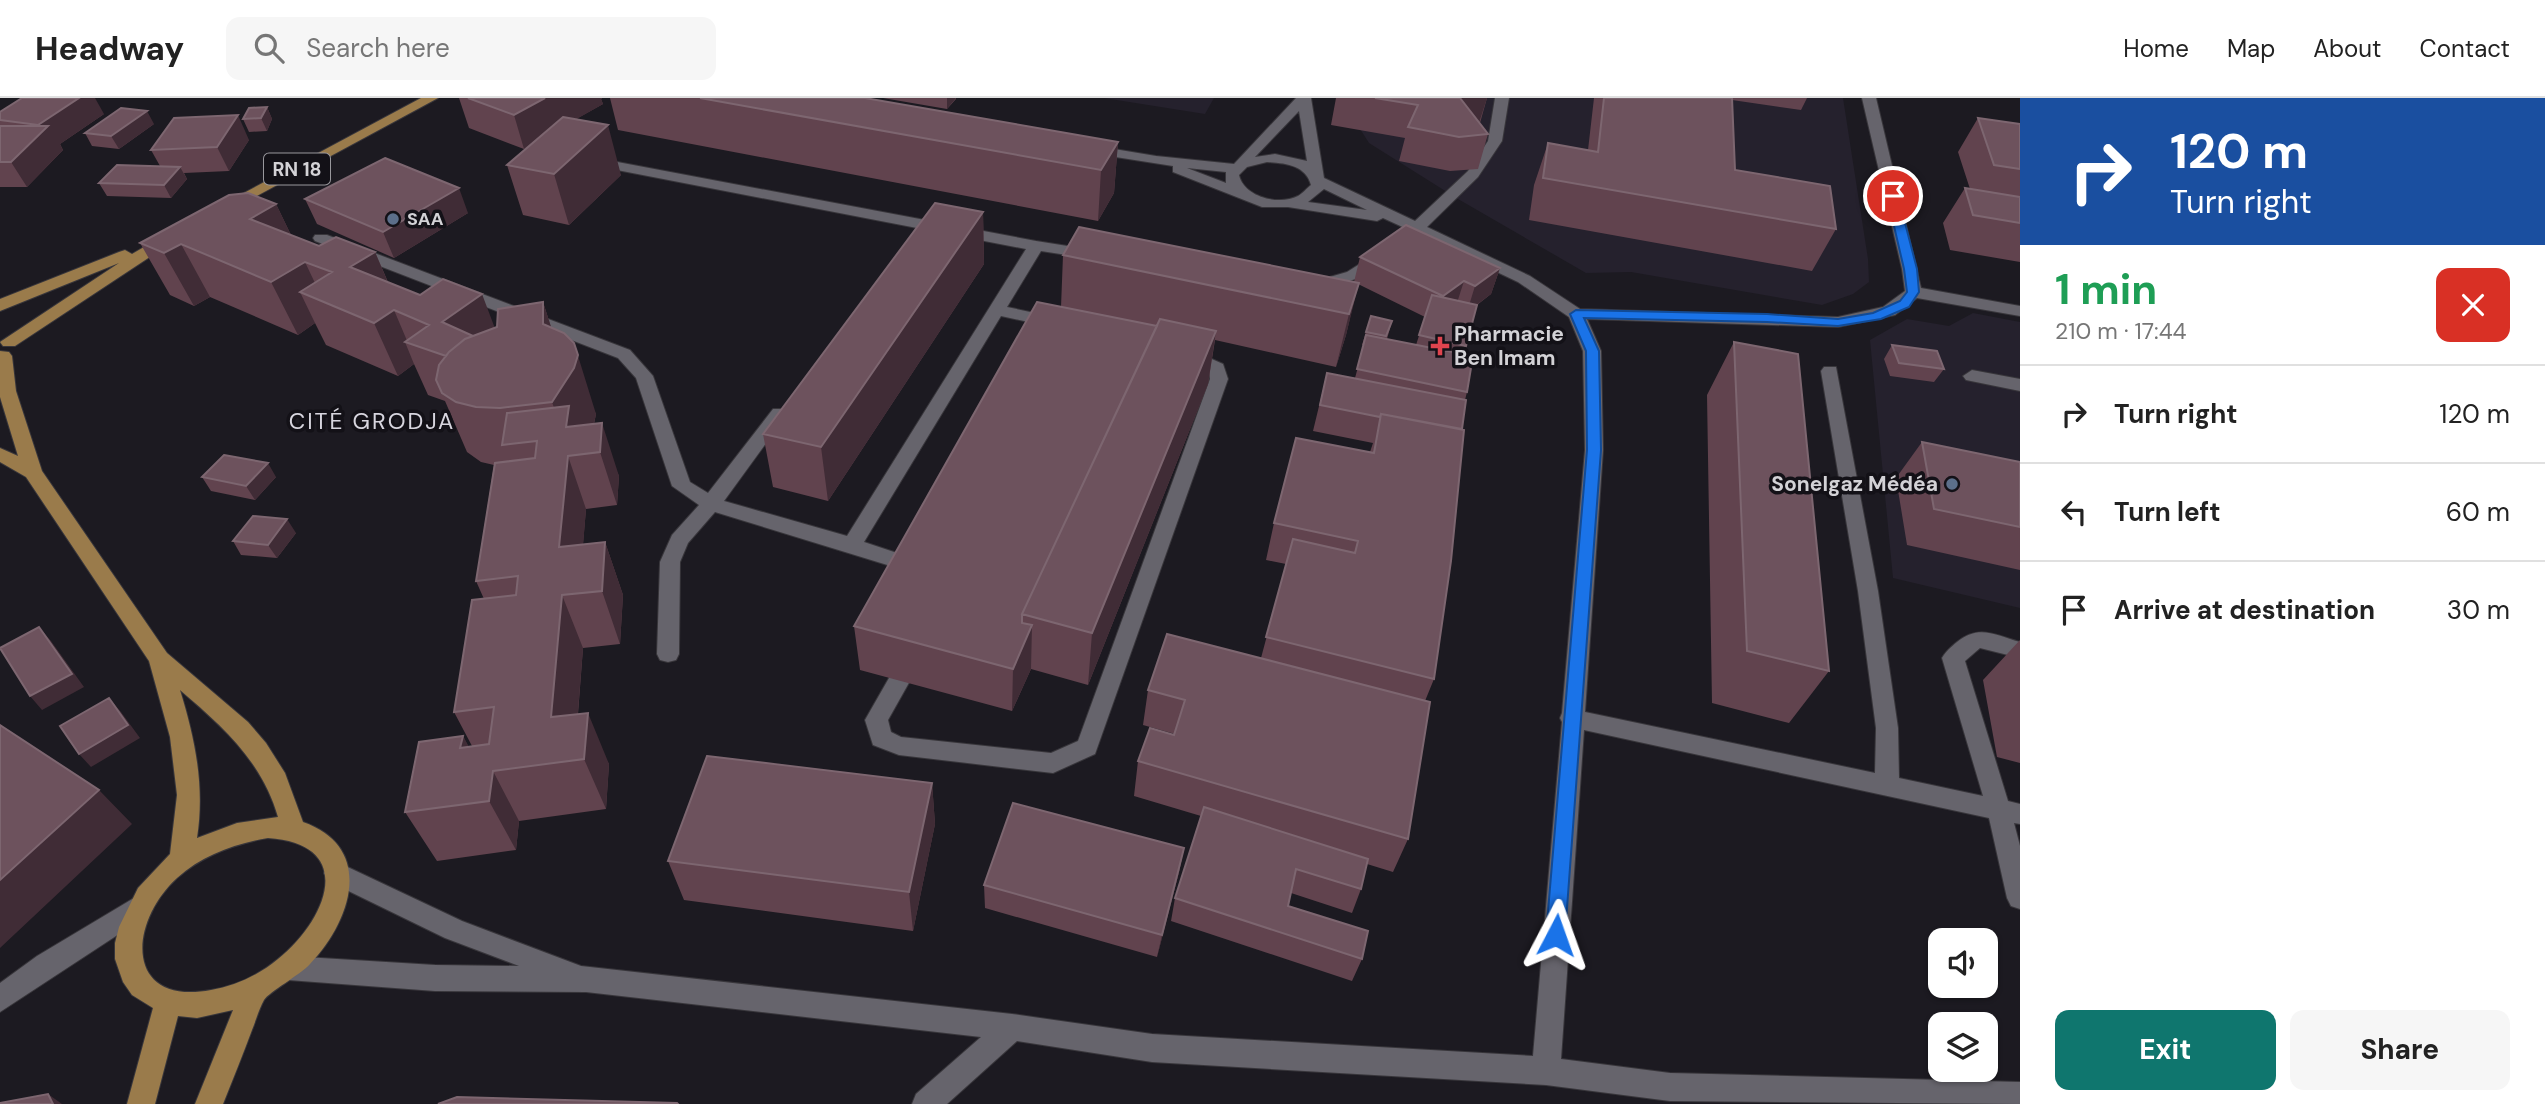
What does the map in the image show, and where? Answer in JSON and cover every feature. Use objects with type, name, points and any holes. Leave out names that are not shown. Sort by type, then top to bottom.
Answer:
[{"type":"main road","name":"RN 18","points":[[212,214],[431,98]]},
{"type":"main road","points":[[0,306],[14,298],[169,237],[3,346],[7,391],[33,472],[159,659],[240,729],[258,750],[277,782],[293,829]]},
{"type":"main road","points":[[0,454],[33,472]]},
{"type":"main road","points":[[159,659],[185,751],[188,773],[188,821],[181,860]]},
{"type":"main road","points":[[268,827],[293,829],[314,838],[330,853],[337,873],[337,896],[327,920],[311,946],[288,968],[255,989],[225,1001],[204,1004],[167,1001],[147,992],[133,975],[127,954],[130,931],[139,907],[157,882],[181,860],[209,843],[239,832],[268,827]]},
{"type":"main road","points":[[209,1104],[255,989]]},
{"type":"main road","points":[[141,1104],[167,1001]]},
{"type":"street","points":[[1297,286],[1310,288],[1353,275],[1419,229],[1473,174],[1495,141],[1502,98]]},
{"type":"street","points":[[1576,314],[1777,318],[1838,322],[1876,316],[1905,304],[1913,292],[1910,269],[1869,98]]},
{"type":"street","points":[[1248,198],[1230,183],[1230,175],[1304,99]]},
{"type":"street","points":[[1285,204],[1311,197],[1319,186],[1304,99]]},
{"type":"street","points":[[1074,146],[1156,160],[1238,165],[1267,158],[1301,164],[1317,178],[1393,218],[1524,279],[1576,314],[1592,351],[1594,450],[1546,1071]]},
{"type":"street","points":[[575,158],[918,230],[1108,256]]},
{"type":"street","points":[[1156,160],[1248,198],[1393,218]]},
{"type":"street","points":[[321,237],[624,354],[644,376],[682,486],[711,503],[938,574]]},
{"type":"street","points":[[852,545],[1036,246]]},
{"type":"street","points":[[1913,292],[2020,312]]},
{"type":"street","points":[[998,310],[1077,328]]},
{"type":"street","points":[[922,640],[876,720],[881,738],[899,746],[1053,763],[1087,747],[1219,379],[1217,368],[1195,355],[1169,349]]},
{"type":"street","points":[[1830,372],[1874,632],[1887,728],[1887,786]]},
{"type":"street","points":[[1972,376],[2020,385]]},
{"type":"street","points":[[668,654],[670,562],[679,540],[711,503],[787,403]]},
{"type":"street","points":[[2020,650],[1976,639],[1953,658],[2010,812],[2020,898]]},
{"type":"street","points":[[1572,718],[2010,812]]},
{"type":"street","points":[[337,873],[454,930],[586,979]]},
{"type":"street","points":[[0,999],[87,938],[139,907]]},
{"type":"street","points":[[288,968],[435,978],[586,979],[1012,1027],[1152,1048],[1546,1071],[1665,1096],[1962,1100],[2020,1096]]},
{"type":"street","points":[[926,1104],[1012,1027]]},
{"type":"shaded area","points":[[1104,98],[1214,98],[1205,114]]},
{"type":"shaded area","points":[[1363,98],[1843,98],[1868,259],[1869,282],[1853,294],[1822,305],[1631,272],[1586,273],[1458,199],[1369,143],[1355,121]]},
{"type":"shaded area","name":"Sonelgaz Médéa","points":[[1973,313],[2020,322],[2020,608],[1893,578],[1870,340],[1907,319],[1949,326]]},
{"type":"building","points":[[22,98],[79,98],[38,125],[0,120],[0,112]]},
{"type":"building","points":[[468,98],[545,98],[514,115]]},
{"type":"building","points":[[700,98],[865,98],[1118,142],[1101,170]]},
{"type":"building","points":[[1375,98],[1460,98],[1488,134],[1459,137],[1408,127],[1418,105]]},
{"type":"building","points":[[1604,98],[1732,98],[1735,170],[1830,186],[1836,229],[1543,178],[1548,143],[1598,152]]},
{"type":"building","points":[[267,107],[261,118],[243,119],[249,108]]},
{"type":"building","points":[[121,108],[147,111],[111,136],[85,133]]},
{"type":"building","points":[[238,115],[217,147],[151,150],[174,118]]},
{"type":"building","points":[[563,117],[608,125],[554,174],[507,165]]},
{"type":"building","points":[[1978,118],[2020,124],[2020,169],[1994,165]]},
{"type":"building","points":[[0,126],[48,126],[11,162],[0,162]]},
{"type":"building","points":[[385,158],[459,188],[383,232],[305,199]]},
{"type":"building","points":[[117,165],[180,167],[164,185],[99,183]]},
{"type":"building","points":[[1965,188],[2020,197],[2020,223],[1973,215]]},
{"type":"building","points":[[248,193],[276,204],[250,219],[319,246],[336,237],[375,252],[350,267],[420,295],[443,279],[482,294],[442,322],[473,336],[465,339],[446,356],[405,342],[429,325],[394,310],[374,323],[300,292],[332,272],[305,262],[271,282],[181,244],[164,253],[140,243],[229,195]]},
{"type":"building","points":[[935,203],[983,212],[821,447],[763,434]]},
{"type":"building","points":[[1406,225],[1500,268],[1475,286],[1464,281],[1443,296],[1360,257]]},
{"type":"building","points":[[1079,227],[1359,283],[1349,314],[1063,255]]},
{"type":"building","points":[[1432,295],[1477,305],[1466,346],[1419,335]]},
{"type":"building","points":[[543,302],[543,324],[564,333],[574,343],[578,355],[574,368],[552,402],[500,408],[476,407],[456,402],[442,393],[436,380],[439,365],[449,352],[465,339],[497,327],[498,309]]},
{"type":"building","points":[[1037,302],[1157,326],[1022,614],[1022,623],[1032,625],[1013,669],[854,626]]},
{"type":"building","points":[[1371,316],[1392,321],[1386,336],[1366,332]]},
{"type":"building","points":[[1160,319],[1216,331],[1092,633],[1022,614]]},
{"type":"building","points":[[1366,335],[1473,356],[1467,392],[1357,369]]},
{"type":"building","points":[[1734,342],[1798,354],[1829,671],[1747,651]]},
{"type":"building","points":[[1892,345],[1937,351],[1944,369],[1899,363]]},
{"type":"building","points":[[1327,373],[1466,400],[1462,429],[1320,405]]},
{"type":"building","points":[[569,406],[566,427],[602,423],[600,452],[568,456],[559,547],[605,542],[602,591],[562,595],[551,717],[588,713],[584,759],[493,771],[489,801],[405,812],[419,742],[463,736],[460,748],[489,744],[494,707],[454,712],[472,600],[516,595],[518,576],[476,581],[495,463],[535,458],[537,441],[502,445],[507,413]]},
{"type":"building","points":[[1381,414],[1464,430],[1451,561],[1434,679],[1266,637],[1293,539],[1355,553],[1358,541],[1274,523],[1296,438],[1374,453]]},
{"type":"building","points":[[1922,442],[2020,462],[2020,527],[1934,509]]},
{"type":"building","points":[[224,455],[268,463],[246,486],[202,477]]},
{"type":"building","points":[[253,516],[287,519],[268,545],[233,541]]},
{"type":"building","points":[[39,627],[72,674],[30,696],[0,648]]},
{"type":"building","points":[[1167,634],[1430,702],[1408,839],[1138,761],[1150,728],[1174,735],[1185,700],[1148,690]]},
{"type":"building","points":[[109,698],[128,725],[79,754],[60,726]]},
{"type":"building","points":[[0,725],[99,790],[0,880]]},
{"type":"building","points":[[707,756],[932,783],[909,892],[668,861]]},
{"type":"building","points":[[1013,803],[1184,848],[1162,935],[984,885]]},
{"type":"building","points":[[1204,807],[1368,859],[1361,889],[1296,869],[1288,906],[1368,931],[1362,959],[1175,898]]},
{"type":"building","points":[[48,1094],[53,1104],[0,1104],[0,1103]]},
{"type":"building","points":[[457,1097],[677,1103],[678,1104],[438,1104]]},
{"type":"place","name":"SAA","points":[[393,219]]},
{"type":"place","name":"Pharmacie Ben Imam","points":[[1440,346]]},
{"type":"place","name":"Sonelgaz Médéa","points":[[1952,484]]},
{"type":"district","name":"CITÉ GRODJA","points":[[372,421]]},
{"type":"route","points":[[1556,935],[1594,450],[1592,351],[1576,314],[1838,322],[1876,316],[1905,304],[1913,292],[1893,196]]}]
